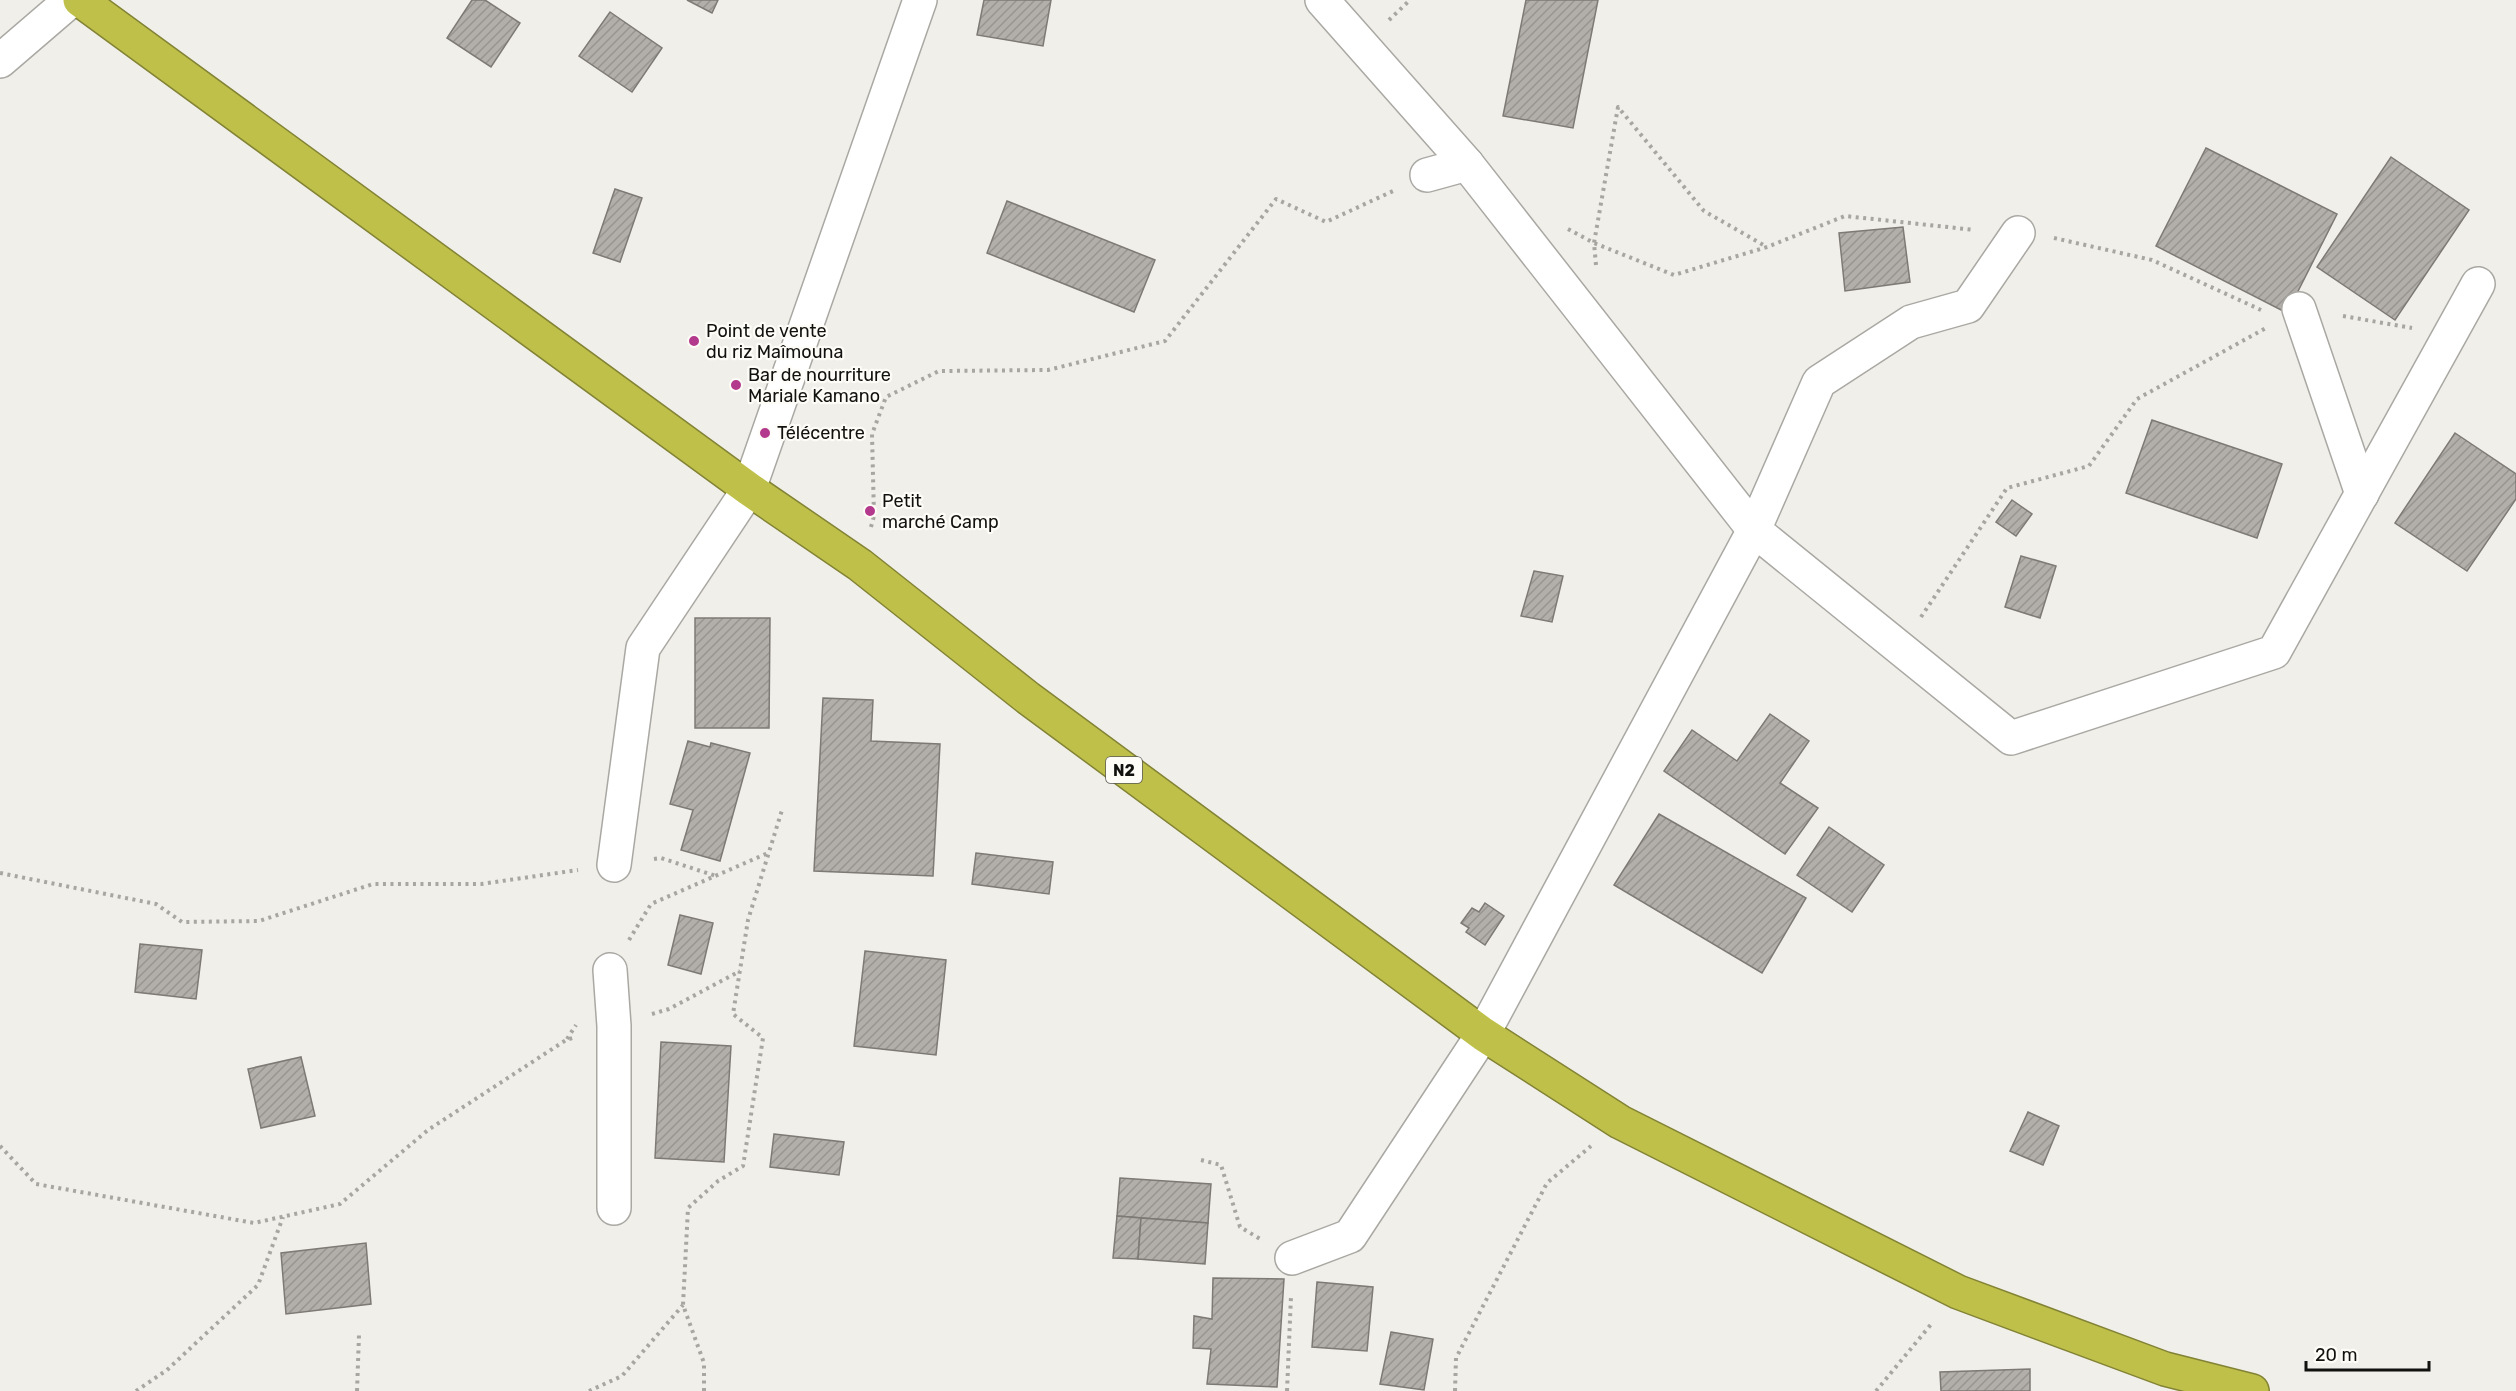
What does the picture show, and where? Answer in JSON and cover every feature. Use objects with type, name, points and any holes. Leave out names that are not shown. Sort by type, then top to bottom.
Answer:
[{"type":"highway","name":"N2","points":[[80,0],[749,489],[860,565],[1028,698],[1483,1034],[1620,1122],[1958,1292],[2165,1369],[2252,1391]]},
{"type":"street","points":[[0,61],[71,0]]},
{"type":"street","points":[[614,865],[643,648],[749,489],[920,0]]},
{"type":"street","points":[[1322,0],[1467,164],[1754,530],[2011,738],[2274,652],[2478,284]]},
{"type":"street","points":[[1427,175],[1467,164]]},
{"type":"street","points":[[1292,1258],[1350,1236],[1483,1034],[1754,530],[1820,382],[1911,322],[1968,306],[2018,233]]},
{"type":"street","points":[[2290,314],[2362,494]]},
{"type":"street","points":[[610,970],[614,1026],[614,1208]]},
{"type":"path","points":[[1594,243],[1618,107],[1704,211],[1767,247]]},
{"type":"path","points":[[860,565],[874,516],[872,434],[886,397],[939,371],[1048,370],[1165,341],[1276,199],[1326,222],[1427,175]]},
{"type":"path","points":[[1563,226],[1594,243],[1674,275],[1767,247],[1845,216],[2033,234],[2152,260],[2290,314],[2451,334]]},
{"type":"path","points":[[1900,647],[2007,488],[2089,466],[2137,399],[2290,314]]},
{"type":"path","points":[[704,1391],[704,1364],[683,1305],[688,1208],[718,1181],[743,1166],[763,1038],[733,1014],[748,920],[782,810]]},
{"type":"path","points":[[610,970],[651,904],[769,853]]},
{"type":"path","points":[[0,873],[156,904],[182,922],[259,921],[373,884],[481,884],[661,858],[716,876]]},
{"type":"path","points":[[0,1146],[36,1184],[254,1223],[340,1204],[428,1130],[567,1040],[669,1009],[740,971]]},
{"type":"path","points":[[567,1040],[579,1020]]},
{"type":"path","points":[[1455,1391],[1456,1358],[1547,1183],[1620,1122]]},
{"type":"path","points":[[136,1391],[166,1370],[258,1285],[284,1217]]},
{"type":"path","points":[[1876,1391],[1958,1292]]},
{"type":"path","points":[[589,1391],[622,1376],[683,1305]]},
{"type":"path","points":[[357,1391],[359,1335]]},
{"type":"building","points":[[472,0],[485,0],[520,23],[491,67],[447,38]]},
{"type":"building","points":[[687,0],[718,0],[712,13]]},
{"type":"building","points":[[984,0],[1051,0],[1043,46],[977,35]]},
{"type":"building","points":[[1526,0],[1598,0],[1573,128],[1503,116]]},
{"type":"building","points":[[610,12],[662,48],[632,92],[579,56]]},
{"type":"building","points":[[2206,148],[2337,214],[2287,313],[2156,246]]},
{"type":"building","points":[[2391,157],[2469,210],[2395,320],[2317,267]]},
{"type":"building","points":[[615,189],[642,198],[620,262],[593,253]]},
{"type":"building","points":[[1007,201],[1155,260],[1134,312],[987,253]]},
{"type":"building","points":[[1903,227],[1910,282],[1845,291],[1839,233]]},
{"type":"building","points":[[2152,420],[2282,464],[2257,538],[2126,493]]},
{"type":"building","points":[[2455,433],[2516,474],[2516,499],[2467,571],[2395,523]]},
{"type":"building","points":[[2012,500],[2032,514],[2016,536],[1996,522]]},
{"type":"building","points":[[2021,556],[2056,566],[2040,618],[2005,607]]},
{"type":"building","points":[[1534,571],[1563,576],[1552,622],[1521,616]]},
{"type":"building","points":[[695,618],[770,618],[769,728],[695,728]]},
{"type":"building","points":[[823,698],[873,700],[871,741],[940,744],[933,876],[814,871]]},
{"type":"building","points":[[1770,714],[1809,741],[1780,783],[1818,808],[1785,854],[1664,771],[1692,730],[1737,761]]},
{"type":"building","points":[[688,741],[710,747],[711,743],[750,753],[720,861],[681,850],[693,810],[670,804]]},
{"type":"building","points":[[1659,814],[1806,898],[1762,973],[1614,885]]},
{"type":"building","points":[[1829,827],[1884,865],[1852,912],[1797,875]]},
{"type":"building","points":[[976,853],[1053,862],[1049,894],[972,884]]},
{"type":"building","points":[[1485,903],[1504,916],[1485,945],[1466,932],[1469,928],[1461,923],[1472,908],[1479,912]]},
{"type":"building","points":[[680,915],[713,923],[701,974],[668,965]]},
{"type":"building","points":[[140,944],[202,950],[196,999],[135,992]]},
{"type":"building","points":[[865,951],[946,960],[936,1055],[854,1046]]},
{"type":"building","points":[[661,1042],[731,1046],[724,1162],[655,1158]]},
{"type":"building","points":[[301,1057],[315,1116],[261,1128],[248,1069]]},
{"type":"building","points":[[2028,1112],[2059,1126],[2043,1165],[2010,1151]]},
{"type":"building","points":[[774,1134],[844,1142],[839,1175],[770,1167]]},
{"type":"building","points":[[1120,1178],[1211,1184],[1208,1223],[1117,1216]]},
{"type":"building","points":[[1117,1216],[1141,1218],[1138,1259],[1113,1258]]},
{"type":"building","points":[[1141,1218],[1208,1223],[1205,1264],[1138,1259]]},
{"type":"building","points":[[366,1243],[371,1304],[286,1314],[281,1253]]},
{"type":"building","points":[[1213,1278],[1284,1279],[1277,1387],[1207,1384],[1211,1349],[1193,1348],[1194,1316],[1212,1319]]},
{"type":"building","points":[[1317,1282],[1373,1287],[1367,1351],[1312,1347]]},
{"type":"building","points":[[1391,1332],[1433,1339],[1424,1390],[1380,1384]]},
{"type":"building","points":[[2030,1369],[2030,1391],[1941,1391],[1940,1372]]},
{"type":"place","name":"Point de vente du riz Maîmouna","points":[[694,341]]},
{"type":"place","name":"Bar de nourriture Mariale Kamano","points":[[736,385]]},
{"type":"place","name":"Télécentre","points":[[765,433]]},
{"type":"place","name":"Petit marché Camp","points":[[870,511]]}]
